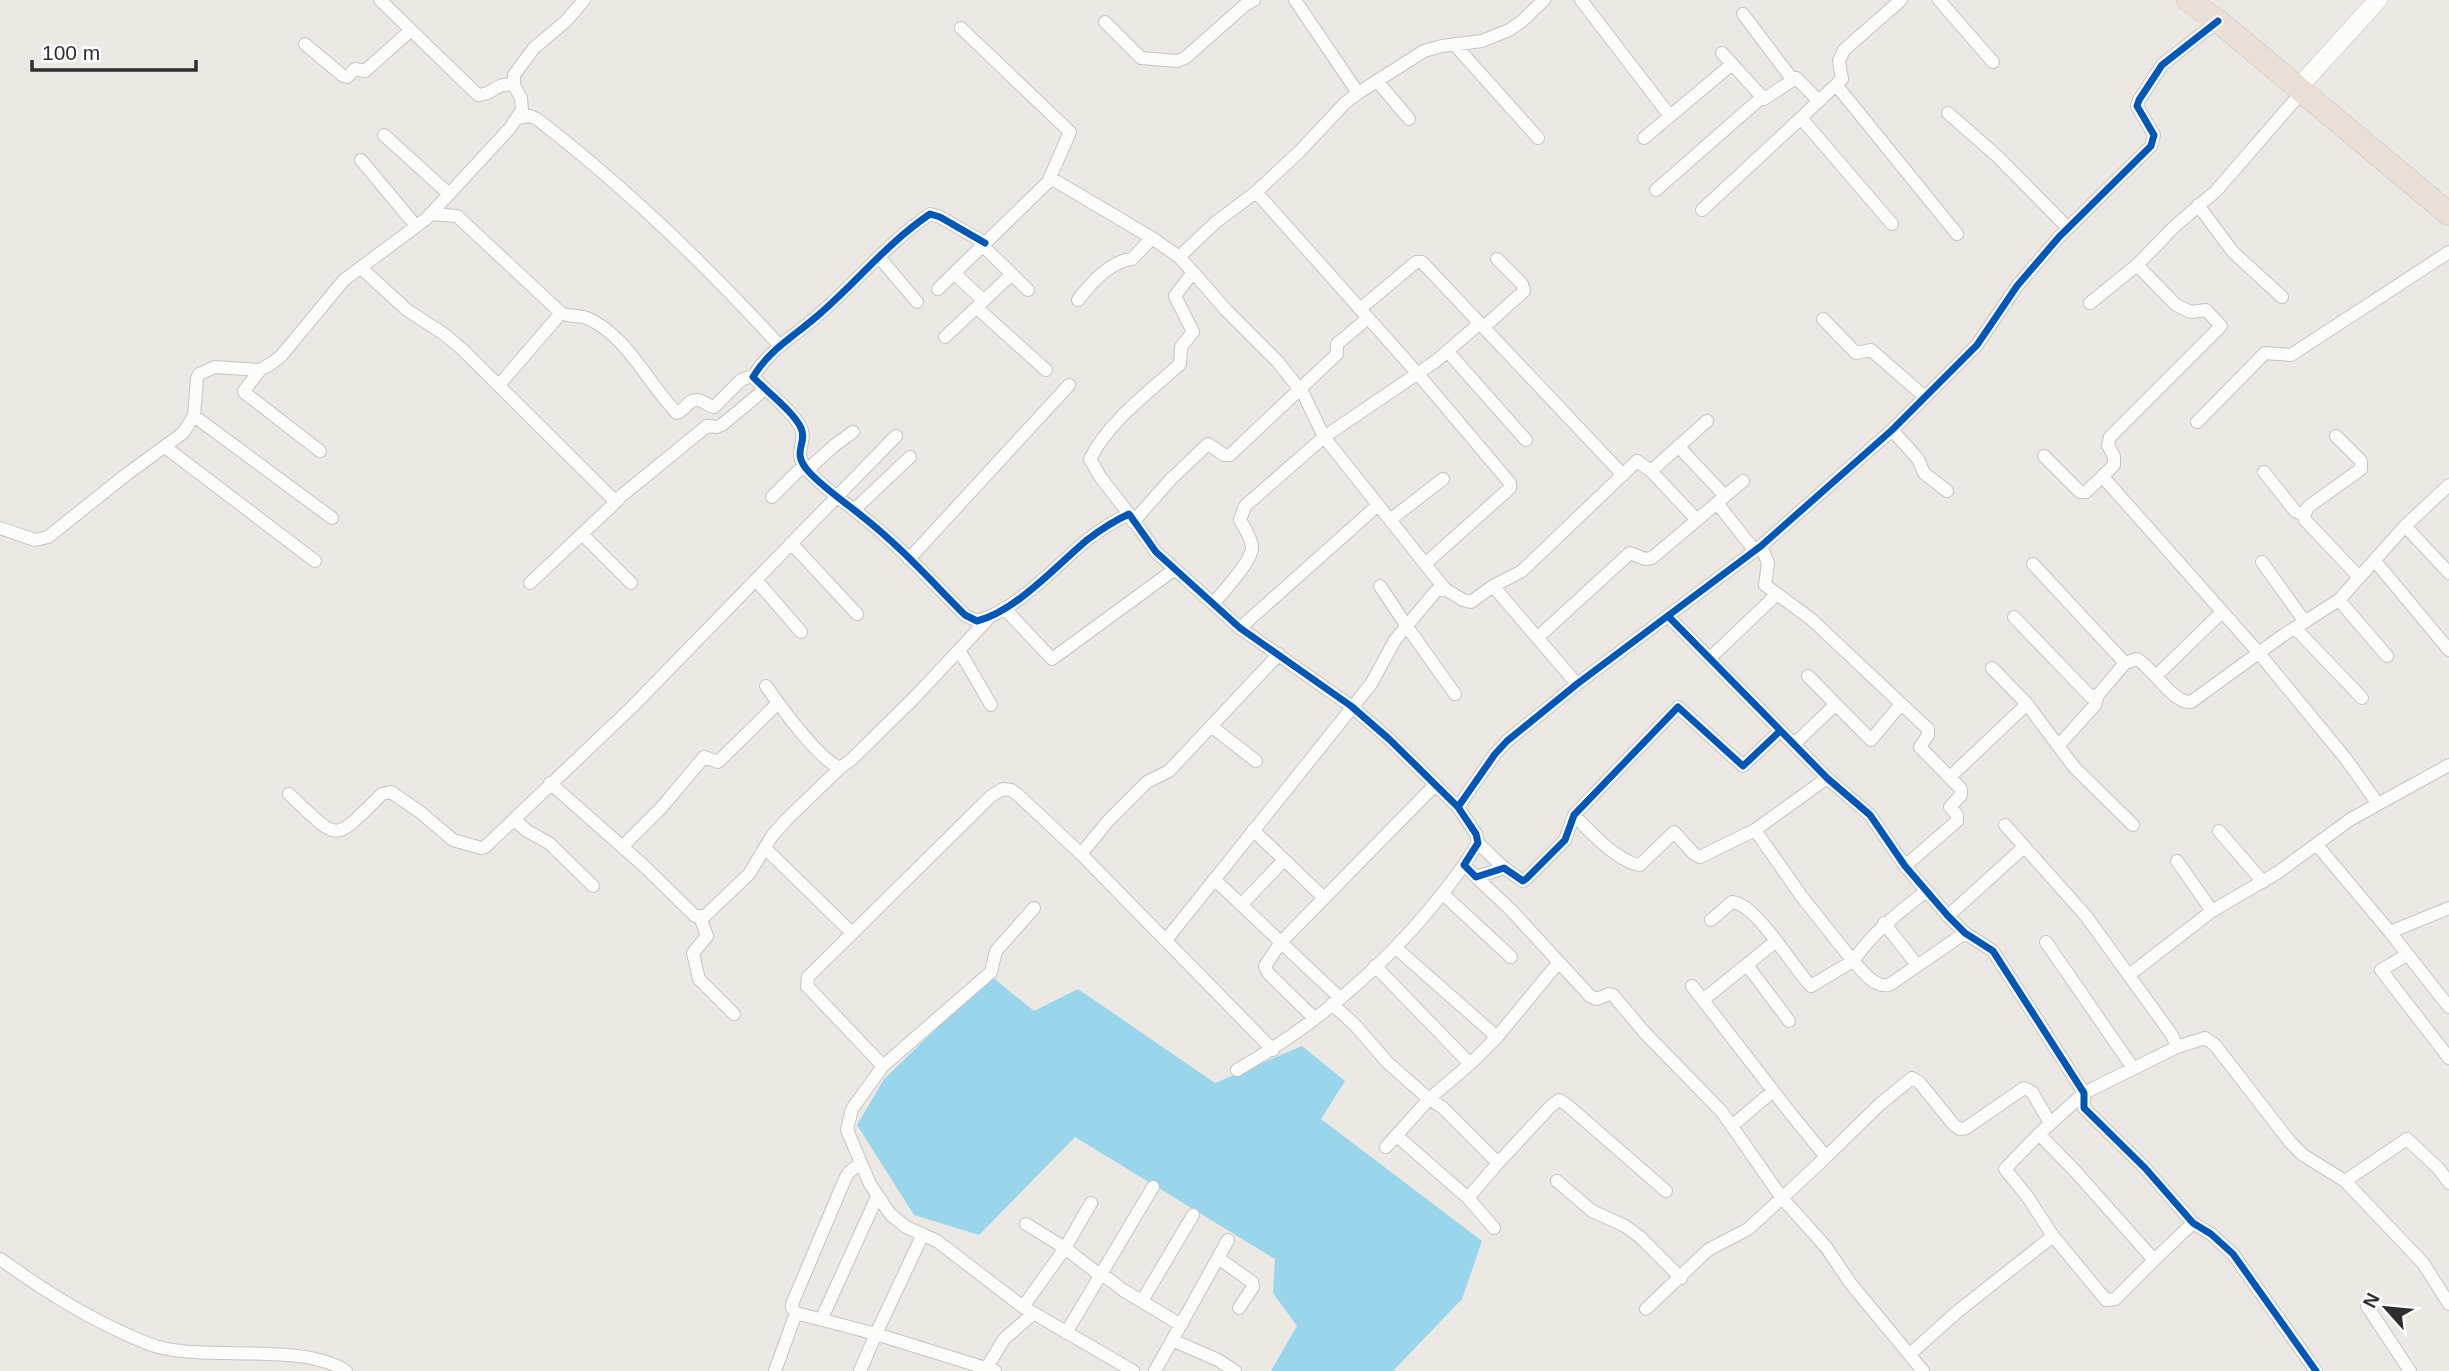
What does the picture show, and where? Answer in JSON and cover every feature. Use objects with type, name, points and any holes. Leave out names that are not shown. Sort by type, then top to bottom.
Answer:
[{"type":"highway","points":[[2203,5],[2299,91],[2449,214]]},
{"type":"street","points":[[380,0],[478,95],[484,95],[502,84],[514,85]]},
{"type":"street","points":[[320,451],[244,391],[260,370],[281,356],[344,280],[430,214],[510,128],[522,110],[514,85],[514,75],[534,48],[566,21],[584,0]]},
{"type":"street","points":[[1105,22],[1141,58],[1177,61],[1185,58],[1254,0]]},
{"type":"street","points":[[1294,0],[1359,93]]},
{"type":"street","points":[[1179,257],[1216,222],[1256,192],[1300,151],[1345,103],[1359,93],[1424,51],[1482,41],[1509,30],[1544,0]]},
{"type":"street","points":[[1581,0],[1670,116]]},
{"type":"street","points":[[1702,210],[1837,86],[1843,75],[1839,61],[1844,50],[1901,0]]},
{"type":"street","points":[[1939,0],[1993,62]]},
{"type":"street","points":[[2090,303],[2137,265],[2216,191],[2378,0]]},
{"type":"street","points":[[1458,807],[1500,748],[1577,684],[1758,548],[1892,430],[1977,345],[2017,286],[2068,228],[2151,146],[2154,135],[2137,106],[2150,81],[2173,54],[2203,5]]},
{"type":"street","points":[[1742,14],[1793,79]]},
{"type":"street","points":[[938,289],[1048,182],[1070,132],[961,28]]},
{"type":"street","points":[[304,44],[345,77],[355,69],[365,71],[411,30]]},
{"type":"street","points":[[1454,44],[1538,138]]},
{"type":"street","points":[[1722,53],[1761,97],[1767,99],[1796,78],[1819,101]]},
{"type":"street","points":[[1644,138],[1732,64]]},
{"type":"street","points":[[1378,82],[1409,119]]},
{"type":"street","points":[[1837,86],[1957,234]]},
{"type":"street","points":[[1656,190],[1761,97]]},
{"type":"street","points":[[1948,113],[1998,157],[2068,228]]},
{"type":"street","points":[[517,118],[530,116],[537,119],[647,212],[779,345]]},
{"type":"street","points":[[1801,118],[1892,224]]},
{"type":"street","points":[[384,135],[449,194]]},
{"type":"street","points":[[361,160],[416,226]]},
{"type":"street","points":[[1048,182],[1058,181],[1179,257],[1226,310],[1278,362],[1298,388],[1324,437],[1445,589],[1467,602],[1522,571],[1637,461],[1651,471],[1697,520]]},
{"type":"street","points":[[1256,192],[1418,374],[1511,485],[1425,564]]},
{"type":"street","points":[[2198,205],[2233,253],[2282,297]]},
{"type":"street","points":[[430,214],[457,216],[561,313],[585,317],[607,331],[636,361],[677,413],[699,399],[714,407],[741,380],[754,375],[779,345],[816,318],[910,228],[930,214],[940,217],[984,244],[1028,290]]},
{"type":"street","points":[[1078,300],[1109,267],[1132,259],[1152,238]]},
{"type":"street","points":[[2197,422],[2265,353],[2291,355],[2449,253]]},
{"type":"street","points":[[879,257],[917,302]]},
{"type":"street","points":[[1214,603],[1252,551],[1252,544],[1240,520],[1245,506],[1324,437],[1418,374],[1524,291],[1521,284],[1497,259]]},
{"type":"street","points":[[550,783],[695,916],[705,916],[748,874],[786,820],[914,698],[989,618],[1034,587],[1089,539],[1131,518],[1208,444],[1224,455],[1230,455],[1336,354],[1337,344],[1416,262],[1423,262],[1623,475]]},
{"type":"street","points":[[2044,456],[2080,492],[2086,492],[2114,465],[2114,457],[2108,445],[2110,437],[2221,326],[2206,310],[2191,312],[2176,304],[2137,265]]},
{"type":"street","points":[[361,268],[407,310],[464,350],[611,499],[618,500]]},
{"type":"street","points":[[1193,272],[1175,296],[1193,327],[1193,332],[1181,348],[1180,364],[1142,396],[1098,442],[1090,459],[1156,552],[1240,628],[1351,706],[1458,807],[1476,834],[1478,843],[1518,880],[1527,878],[1565,840],[1574,815],[1678,707],[1743,766],[1780,731]]},
{"type":"street","points":[[954,273],[981,305],[1046,370]]},
{"type":"street","points":[[945,337],[1012,274]]},
{"type":"street","points":[[499,385],[561,313]]},
{"type":"street","points":[[1824,319],[1856,353],[1871,350],[1925,397]]},
{"type":"street","points":[[1448,352],[1526,439]]},
{"type":"street","points":[[0,528],[35,540],[48,537],[183,433],[194,416],[199,374],[215,368],[260,370]]},
{"type":"street","points":[[754,375],[800,425],[803,438],[799,449],[806,468],[835,497],[909,559],[965,615],[977,621],[989,618]]},
{"type":"street","points":[[909,559],[1069,385]]},
{"type":"street","points":[[530,583],[618,500],[707,426],[723,424],[765,389]]},
{"type":"street","points":[[194,416],[332,518]]},
{"type":"street","points":[[1651,471],[1707,421]]},
{"type":"street","points":[[1892,430],[1916,457],[1924,473],[1947,491]]},
{"type":"street","points":[[772,496],[853,432]]},
{"type":"street","points":[[289,794],[326,829],[335,832],[346,829],[382,793],[387,792],[396,795],[453,840],[481,848],[632,707],[896,436]]},
{"type":"street","points":[[2336,436],[2361,461],[2361,468],[2308,507],[2304,515],[2305,520],[2359,577]]},
{"type":"street","points":[[1678,446],[1768,563],[1765,585],[1803,612],[1928,729],[1928,735],[1920,747],[1962,792],[1950,807],[1956,815],[1956,821],[1905,866]]},
{"type":"street","points":[[165,447],[315,561]]},
{"type":"street","points":[[853,510],[911,457]]},
{"type":"street","points":[[2264,472],[2295,511],[2304,515]]},
{"type":"street","points":[[2103,477],[2258,652],[2346,759],[2378,804]]},
{"type":"street","points":[[1390,520],[1443,479]]},
{"type":"street","points":[[1537,638],[1630,553],[1649,560],[1743,481]]},
{"type":"street","points":[[2059,745],[2098,701],[2098,695],[2125,663],[2137,659],[2157,675],[2179,700],[2190,702],[2258,652],[2339,600],[2405,526],[2449,485]]},
{"type":"street","points":[[1240,628],[1378,505]]},
{"type":"street","points":[[2405,526],[2449,573]]},
{"type":"street","points":[[582,534],[631,583]]},
{"type":"street","points":[[791,543],[857,614]]},
{"type":"street","points":[[2375,561],[2449,650]]},
{"type":"street","points":[[2262,562],[2300,625],[2362,698]]},
{"type":"street","points":[[2033,564],[2125,663]]},
{"type":"street","points":[[1004,608],[1052,659],[1175,569]]},
{"type":"street","points":[[756,580],[801,632]]},
{"type":"street","points":[[1380,586],[1455,694]]},
{"type":"street","points":[[1493,586],[1577,684]]},
{"type":"street","points":[[1166,940],[1371,684],[1395,640],[1408,628],[1436,591],[1445,589]]},
{"type":"street","points":[[1710,658],[1776,595]]},
{"type":"street","points":[[2339,600],[2387,656]]},
{"type":"street","points":[[2157,675],[2222,612]]},
{"type":"street","points":[[1668,615],[1827,778],[1870,815],[1905,866],[1948,916],[1965,933],[1993,951],[2084,1093],[2084,1108],[2145,1168],[2193,1223],[2211,1234],[2233,1254],[2316,1371]]},
{"type":"street","points":[[2014,617],[2085,694],[2098,695]]},
{"type":"street","points":[[959,650],[991,705]]},
{"type":"street","points":[[1081,854],[1108,821],[1147,782],[1169,771],[1279,654]]},
{"type":"street","points":[[1992,668],[2027,704],[2074,767],[2133,825]]},
{"type":"street","points":[[1808,676],[1871,740],[1901,704]]},
{"type":"street","points":[[766,686],[803,734],[840,768]]},
{"type":"street","points":[[622,847],[704,757],[718,762],[778,704]]},
{"type":"street","points":[[1950,777],[2027,704]]},
{"type":"street","points":[[1794,744],[1835,705]]},
{"type":"street","points":[[1211,726],[1256,761]]},
{"type":"street","points":[[2129,975],[2212,911],[2263,882],[2351,819],[2449,765]]},
{"type":"street","points":[[1574,815],[1623,859],[1640,865],[1674,832],[1700,857],[1755,830],[1827,778]]},
{"type":"street","points":[[1314,1018],[1268,973],[1265,966],[1267,960],[1281,942],[1435,785]]},
{"type":"street","points":[[883,1066],[807,986],[806,981],[991,796],[1003,789],[1018,795],[1081,854],[1273,1050]]},
{"type":"street","points":[[514,819],[527,831],[549,843],[593,887]]},
{"type":"street","points":[[2005,825],[2086,916],[2172,1035],[2177,1047]]},
{"type":"street","points":[[1253,830],[1324,898]]},
{"type":"street","points":[[1755,830],[1802,897],[1853,961],[1877,984],[1889,985],[1965,933]]},
{"type":"street","points":[[2219,831],[2263,882]]},
{"type":"street","points":[[1237,1070],[1273,1050],[1336,1001],[1396,948],[1443,894],[1478,843]]},
{"type":"street","points":[[2317,845],[2449,1007]]},
{"type":"street","points":[[1948,916],[2024,847]]},
{"type":"street","points":[[765,848],[852,933]]},
{"type":"street","points":[[1241,905],[1284,860]]},
{"type":"street","points":[[2177,861],[2212,911]]},
{"type":"street","points":[[1464,865],[1511,910],[1593,998],[1613,995],[1644,1032],[1722,1112],[1782,1199],[1826,1247],[1851,1284],[1923,1371]]},
{"type":"street","points":[[1476,877],[1504,867]]},
{"type":"street","points":[[1214,879],[1281,942],[1336,1001],[1388,1063],[1442,1107],[1498,1163]]},
{"type":"street","points":[[1711,920],[1735,901],[1761,922],[1811,986],[1853,961],[1884,923],[1926,891]]},
{"type":"street","points":[[1443,894],[1511,957]]},
{"type":"street","points":[[1034,908],[996,951],[991,972],[883,1066],[852,1110],[847,1130],[877,1196],[896,1221],[936,1241],[1028,1310],[1133,1371]]},
{"type":"street","points":[[2390,932],[2449,908]]},
{"type":"street","points":[[700,917],[707,936],[692,955],[697,976],[734,1014]]},
{"type":"street","points":[[1884,923],[1917,965]]},
{"type":"street","points":[[1703,1000],[1776,942]]},
{"type":"street","points":[[2046,942],[2133,1068]]},
{"type":"street","points":[[1396,948],[1497,1037]]},
{"type":"street","points":[[2407,955],[2381,970],[2449,1058]]},
{"type":"street","points":[[1385,1147],[1429,1099],[1497,1037],[1558,963]]},
{"type":"street","points":[[1747,965],[1789,1021]]},
{"type":"street","points":[[1375,966],[1470,1064]]},
{"type":"street","points":[[1692,986],[1826,1157]]},
{"type":"street","points":[[2193,1223],[2115,1299],[2106,1300],[2053,1236],[2027,1196],[2005,1169],[2084,1093],[2177,1047],[2205,1038],[2216,1045],[2290,1142],[2303,1155],[2345,1181],[2423,1263],[2449,1304]]},
{"type":"street","points":[[1646,1309],[1708,1250],[1748,1229],[1909,1079],[1919,1082],[1960,1129],[1966,1128],[2024,1088],[2032,1092],[2050,1123]]},
{"type":"street","points":[[1731,1126],[1773,1091]]},
{"type":"street","points":[[1468,1198],[1559,1100],[1666,1191]]},
{"type":"street","points":[[2039,1134],[2076,1171],[2154,1261]]},
{"type":"street","points":[[1396,1136],[1468,1198],[1494,1227]]},
{"type":"street","points":[[2345,1181],[2407,1139],[2439,1169],[2449,1183]]},
{"type":"street","points":[[861,1163],[849,1172],[845,1179],[792,1308],[796,1313],[822,1318],[990,1370],[1004,1339],[1028,1310],[1091,1203]]},
{"type":"street","points":[[1557,1181],[1592,1211],[1625,1226],[1640,1237],[1681,1278]]},
{"type":"street","points":[[1066,1333],[1153,1187]]},
{"type":"street","points":[[822,1318],[877,1196]]},
{"type":"street","points":[[1142,1301],[1193,1214]]},
{"type":"street","points":[[1026,1224],[1181,1325]]},
{"type":"street","points":[[860,1371],[922,1236]]},
{"type":"street","points":[[1910,1354],[1957,1312],[2053,1236]]},
{"type":"street","points":[[1154,1371],[1228,1240]]},
{"type":"street","points":[[1218,1258],[1252,1282],[1253,1287],[1239,1308]]},
{"type":"street","points":[[0,1259],[40,1288],[82,1313],[160,1348],[183,1352],[272,1355],[317,1360],[336,1364],[346,1371]]},
{"type":"street","points":[[2367,1306],[2410,1371]]},
{"type":"street","points":[[775,1371],[796,1313]]},
{"type":"street","points":[[1172,1340],[1218,1360],[1235,1371]]},
{"type":"water","points":[[991,976],[1034,1011],[1078,989],[1215,1083],[1302,1046],[1345,1081],[1321,1119],[1482,1241],[1462,1299],[1393,1371],[1271,1371],[1297,1326],[1273,1293],[1275,1259],[1075,1137],[979,1235],[914,1215],[857,1125],[884,1079]]},
{"type":"cycle path","points":[[1458,807],[1507,741],[1577,684],[1761,546],[1892,430],[1977,345],[2017,286],[2059,237],[2151,146],[2154,135],[2137,106],[2139,100],[2162,65],[2218,21]]},
{"type":"cycle path","points":[[985,243],[930,214],[914,225],[816,317],[774,351],[753,377],[786,408],[801,428],[801,459],[809,472],[890,540],[965,615],[977,621],[1006,608],[1087,540],[1129,514],[1156,552],[1240,628],[1351,706],[1458,807],[1476,834],[1478,843],[1464,865],[1476,877],[1504,868],[1523,881],[1527,878],[1565,840],[1574,815],[1678,707],[1743,766],[1780,731]]},
{"type":"cycle path","points":[[1668,616],[1827,778],[1870,815],[1905,866],[1948,916],[1965,933],[1993,951],[2084,1093],[2084,1108],[2145,1168],[2193,1223],[2211,1234],[2233,1254],[2316,1371]]}]
